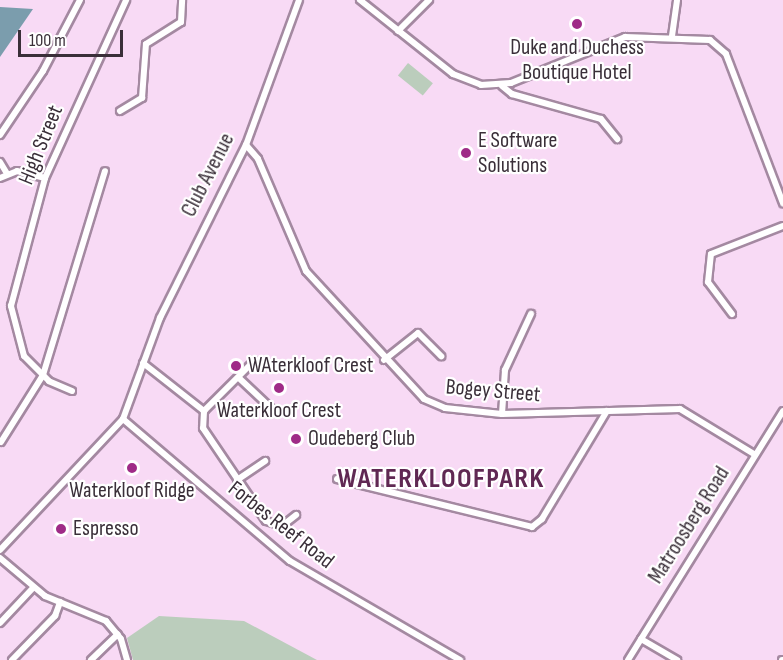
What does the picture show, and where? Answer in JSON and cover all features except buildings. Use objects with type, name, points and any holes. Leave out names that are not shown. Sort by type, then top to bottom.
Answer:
[{"type":"street","points":[[0,135],[43,71],[80,0]]},
{"type":"street","name":"High Street","points":[[72,391],[43,375],[19,346],[11,312],[45,178],[126,0]]},
{"type":"street","points":[[120,111],[142,98],[146,44],[181,22],[182,0]]},
{"type":"street","name":"Club Avenue","points":[[0,550],[123,419],[143,363],[208,211],[246,145],[299,0]]},
{"type":"street","points":[[360,0],[398,32],[462,79],[502,86],[512,94],[601,119],[617,140]]},
{"type":"street","points":[[398,32],[429,0]]},
{"type":"street","points":[[672,36],[677,0]]},
{"type":"street","points":[[502,86],[616,39],[702,37],[726,54],[783,203]]},
{"type":"street","name":"Bogey Street","points":[[246,145],[260,164],[301,263],[384,360],[433,404],[502,414],[680,409],[754,454]]},
{"type":"street","points":[[0,162],[6,172]]},
{"type":"street","points":[[1,442],[43,375],[105,171]]},
{"type":"street","points":[[6,172],[45,178]]},
{"type":"street","points":[[0,178],[6,172]]},
{"type":"street","points":[[732,314],[708,282],[711,254],[783,226]]},
{"type":"street","points":[[502,414],[505,370],[531,314]]},
{"type":"street","points":[[384,360],[418,333],[441,356]]},
{"type":"street","points":[[255,361],[204,411],[203,428],[266,521],[282,526],[296,515]]},
{"type":"street","points":[[143,363],[204,411]]},
{"type":"street","points":[[239,378],[274,411]]},
{"type":"street","points":[[337,480],[532,527],[542,519],[607,411]]},
{"type":"street","name":"Matroosberg Road","points":[[628,660],[754,454],[783,411]]},
{"type":"street","name":"Forbes Reef Road","points":[[123,419],[290,561],[460,660]]},
{"type":"street","points":[[237,480],[265,461]]},
{"type":"street","points":[[0,558],[33,588],[60,602],[100,617],[118,634],[126,659]]},
{"type":"street","points":[[0,623],[33,588]]},
{"type":"street","points":[[12,660],[55,616],[60,602]]},
{"type":"street","points":[[91,660],[118,634]]},
{"type":"street","points":[[641,639],[677,660]]},
{"type":"green space","points":[[408,63],[433,83],[423,96],[398,75]]},
{"type":"green space","points":[[159,616],[244,621],[317,660],[133,660],[127,638]]},
{"type":"water","points":[[0,7],[33,9],[0,57]]},
{"type":"place","name":"Duke and Duchess Boutique Hotel","points":[[577,24]]},
{"type":"place","name":"E Software Solutions","points":[[466,153]]},
{"type":"place","name":"WAterkloof Crest","points":[[236,366]]},
{"type":"place","name":"Waterkloof Crest","points":[[279,388]]},
{"type":"place","name":"Oudeberg Club","points":[[296,439]]},
{"type":"place","name":"Waterkloof Ridge","points":[[132,468]]},
{"type":"place","name":"Espresso","points":[[61,529]]},
{"type":"district","name":"WATERKLOOFPARK","points":[[441,479]]}]
